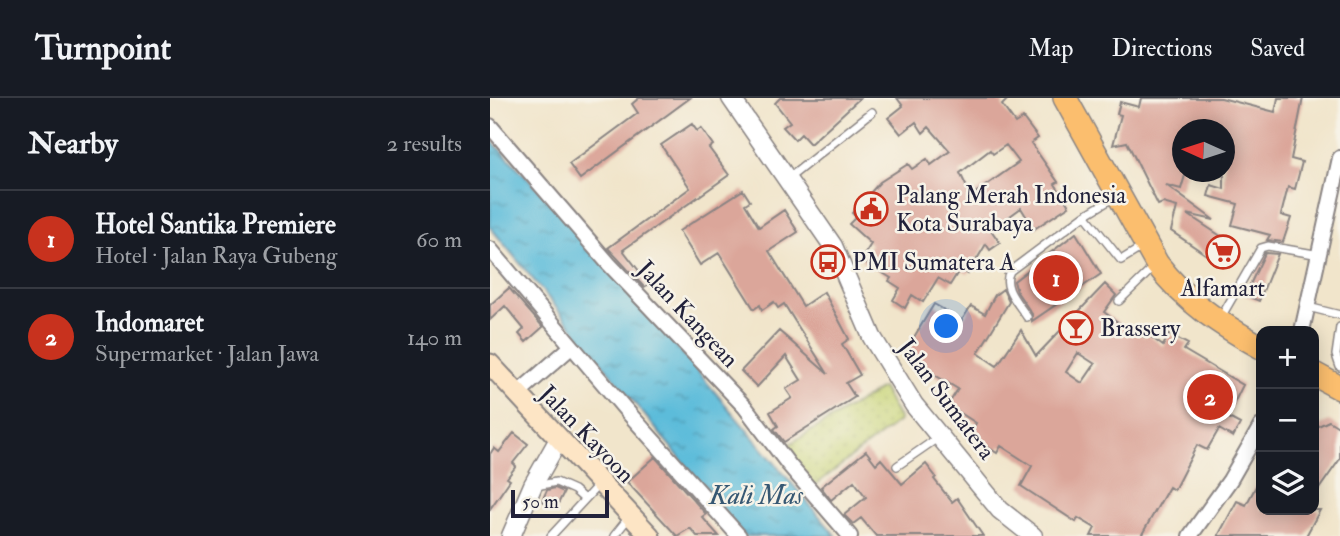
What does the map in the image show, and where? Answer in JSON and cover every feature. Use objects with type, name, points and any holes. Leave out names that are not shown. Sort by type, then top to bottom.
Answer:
[{"type":"highway","points":[[1073,104],[1157,264],[1189,302],[1218,323],[1256,344]]},
{"type":"highway","points":[[1319,377],[1340,388]]},
{"type":"main road","name":"Jalan Kayoon","points":[[490,364],[650,536]]},
{"type":"street","name":"Jalan Sumatera","points":[[731,98],[789,178],[833,246],[884,358],[914,405],[1000,510],[1033,536]]},
{"type":"street","name":"Jalan Kangean","points":[[490,126],[609,264],[745,407],[850,536]]},
{"type":"street","points":[[1303,326],[1340,158]]},
{"type":"street","points":[[490,249],[571,347],[740,536]]},
{"type":"street","points":[[516,395],[571,347]]},
{"type":"street","points":[[1190,536],[1230,480],[1256,435]]},
{"type":"street","points":[[511,536],[559,439]]},
{"type":"lane","points":[[789,178],[872,112]]},
{"type":"lane","points":[[1027,317],[1008,288],[1006,278],[1010,271],[1085,215],[1119,194]]},
{"type":"lane","points":[[1085,215],[1121,260],[1126,260],[1147,243]]},
{"type":"lane","points":[[1218,323],[1261,248],[1268,246],[1320,255]]},
{"type":"lane","points":[[1119,301],[1157,264]]},
{"type":"lane","points":[[1308,307],[1340,315]]},
{"type":"lane","points":[[1340,327],[1336,355],[1340,367]]},
{"type":"lane","points":[[897,466],[941,436]]},
{"type":"lane","points":[[518,536],[535,486],[556,482],[574,490],[584,499]]},
{"type":"lane","points":[[551,536],[600,483]]},
{"type":"lane","points":[[614,536],[631,515]]},
{"type":"green space","points":[[882,388],[900,420],[814,486],[780,450]]},
{"type":"water","name":"Kali Mas","points":[[490,139],[583,235],[836,536],[744,536],[490,227]]},
{"type":"building","points":[[639,98],[690,98],[580,179],[569,164],[638,113],[632,104]]},
{"type":"building","points":[[780,98],[860,98],[810,144],[801,134],[795,140],[783,127],[790,122],[775,103]]},
{"type":"building","points":[[897,98],[1009,98],[1002,105],[1015,123],[1023,118],[1038,138],[1031,143],[1058,182],[1055,184],[1069,206],[1034,229],[1021,208],[991,230],[1000,243],[990,250],[986,244],[968,274],[960,269],[950,285],[938,278],[923,302],[912,295],[905,308],[893,300],[900,288],[889,281],[891,278],[861,260],[871,244],[849,224],[856,217],[852,213],[880,182],[908,164],[912,169],[927,159],[931,165],[950,151],[929,127],[923,133],[916,122],[901,134],[888,118],[903,106]],"holes":[[[1006,145],[1019,162],[971,196],[960,173],[990,150],[993,154]]]},
{"type":"building","points":[[1141,98],[1221,98],[1275,112],[1278,98],[1303,98],[1291,159],[1302,162],[1295,189],[1288,187],[1281,215],[1291,218],[1283,242],[1267,240],[1270,235],[1232,225],[1238,204],[1208,196],[1211,185],[1224,189],[1224,182],[1235,182],[1235,119],[1172,119],[1172,182],[1183,182],[1181,189],[1166,185],[1214,220],[1187,214],[1233,244],[1220,264],[1171,231],[1177,207],[1163,203],[1158,205],[1127,142],[1113,145],[1121,115],[1117,114],[1120,102],[1139,107]]},
{"type":"building","points":[[692,124],[697,131],[701,128],[713,145],[709,148],[729,175],[623,250],[649,284],[644,287],[608,248],[690,188],[661,145]]},
{"type":"building","points":[[743,190],[750,201],[745,204],[759,227],[784,210],[798,232],[769,251],[803,306],[824,292],[849,339],[842,344],[860,375],[846,383],[855,397],[784,442],[774,429],[778,426],[770,412],[792,398],[786,389],[801,380],[786,356],[757,387],[741,371],[779,331],[828,374],[784,304],[778,308],[774,302],[762,310],[760,305],[754,309],[719,253],[700,265],[679,231]]},
{"type":"building","points":[[1076,233],[1101,274],[1032,321],[1032,314],[1017,292],[1014,281]]},
{"type":"building","points":[[1265,253],[1278,254],[1259,301],[1245,295]]},
{"type":"building","points":[[1105,284],[1116,295],[1104,312],[1133,333],[1135,329],[1144,337],[1147,334],[1163,346],[1169,334],[1188,344],[1184,350],[1243,385],[1227,417],[1240,424],[1233,437],[1219,429],[1207,450],[1197,445],[1174,490],[1169,487],[1141,536],[1091,536],[1095,528],[1078,518],[1076,522],[1021,486],[1032,466],[1001,446],[997,453],[969,435],[976,423],[948,405],[958,389],[915,363],[917,359],[905,352],[934,304],[962,320],[971,306],[985,314],[995,295],[1003,289],[1009,302],[978,353],[997,366],[1021,330],[1036,356]],"holes":[[[1078,353],[1095,364],[1082,383],[1066,372]]]},
{"type":"building","points":[[509,288],[543,327],[526,342],[519,334],[524,329],[505,306],[490,320],[490,305]]},
{"type":"building","points":[[1329,421],[1340,428],[1340,459],[1319,489],[1319,452],[1319,426]]},
{"type":"building","points":[[514,433],[528,444],[513,463],[516,466],[507,478],[510,480],[490,509],[490,454],[494,448],[499,452]]},
{"type":"building","points":[[866,451],[876,464],[881,459],[902,484],[926,464],[952,502],[957,498],[983,536],[876,536],[861,518],[853,524],[844,515],[866,497],[854,481],[831,500],[821,487]]},
{"type":"building","points":[[655,457],[706,514],[702,517],[719,536],[697,536],[690,528],[677,536],[627,482]]},
{"type":"building","points":[[1256,486],[1256,515],[1317,515],[1306,536],[1218,536],[1237,501],[1246,505]]},
{"type":"building","points":[[555,488],[564,492],[556,508],[542,501],[547,490]]},
{"type":"place","name":"Palang Merah Indonesia Kota Surabaya","points":[[871,209]]},
{"type":"place","name":"Alfamart","points":[[1223,252]]},
{"type":"place","name":"PMI Sumatera A","points":[[828,262]]},
{"type":"place","name":"Hotel Santika Premiere","points":[[1056,278]]},
{"type":"place","name":"Brassery","points":[[1076,328]]},
{"type":"place","name":"Indomaret","points":[[1210,397]]}]
